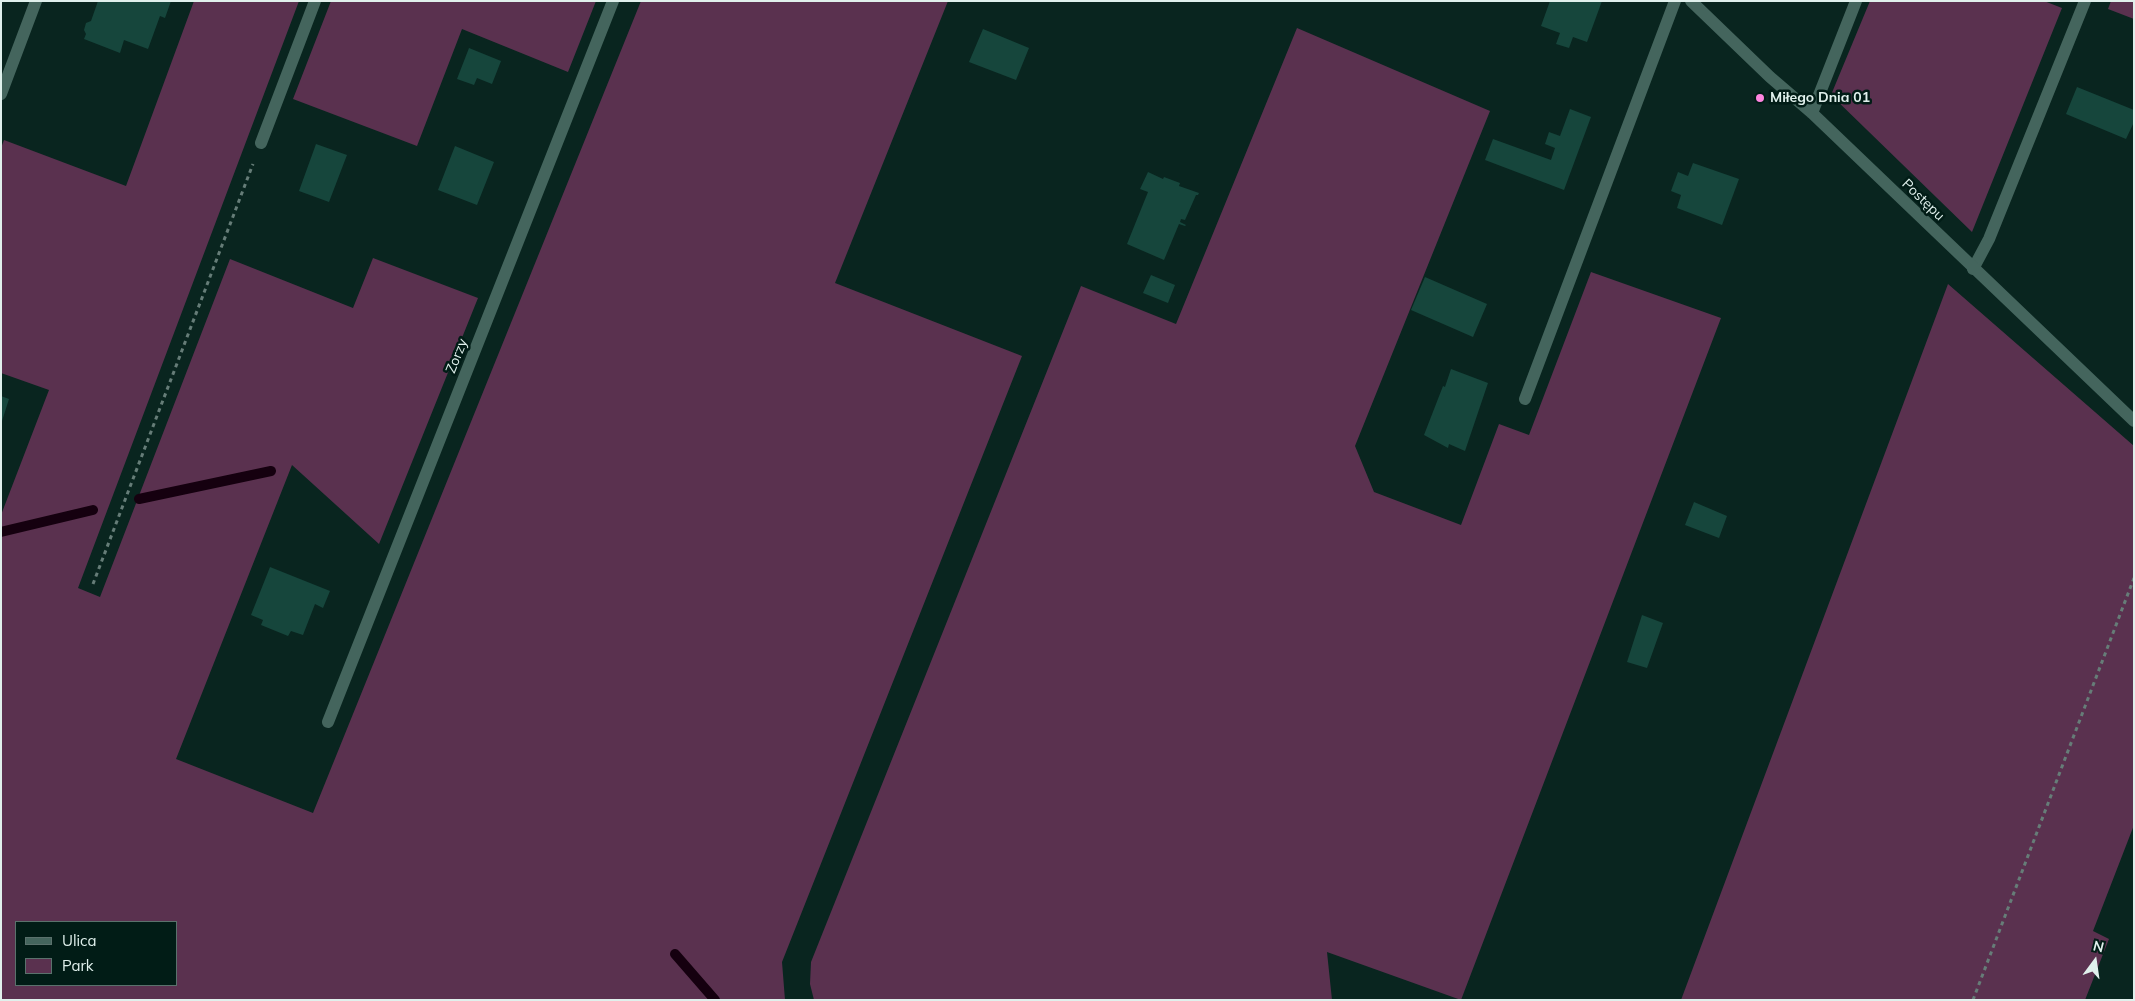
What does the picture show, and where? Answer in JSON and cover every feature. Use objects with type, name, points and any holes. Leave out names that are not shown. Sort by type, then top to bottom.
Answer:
[{"type":"street","points":[[1,94],[36,1]]},
{"type":"street","points":[[261,143],[315,1]]},
{"type":"street","name":"Zorzy","points":[[328,722],[613,1]]},
{"type":"street","points":[[1525,399],[1675,1]]},
{"type":"street","name":"Postępu","points":[[1691,1],[1770,77],[1812,113],[2134,421]]},
{"type":"street","points":[[1812,113],[1856,1]]},
{"type":"street","points":[[1974,269],[1989,239],[2085,1]]},
{"type":"path","points":[[93,584],[261,143]]},
{"type":"path","points":[[1973,1000],[2134,578]]},
{"type":"green space","points":[[194,1],[299,1],[78,588],[100,597],[230,259],[353,308],[373,258],[478,298],[379,544],[292,465],[176,759],[313,813],[641,1],[948,1],[835,283],[1022,356],[782,962],[785,1000],[1,1000],[1,515],[49,390],[1,373],[1,148],[4,140],[126,186]]},
{"type":"green space","points":[[331,1],[596,1],[568,72],[462,29],[417,146],[293,99]]},
{"type":"green space","points":[[1870,1],[2044,1],[2062,8],[1972,232],[1831,95]]},
{"type":"green space","points":[[2111,1],[2134,1],[2134,19],[2108,9]]},
{"type":"green space","points":[[1297,28],[1490,111],[1355,446],[1374,492],[1461,525],[1499,424],[1529,435],[1591,272],[1721,318],[1461,1000],[1327,952],[1332,1000],[814,1000],[810,984],[811,962],[1081,286],[1176,324]]},
{"type":"green space","points":[[1948,284],[2134,446],[2134,825],[2093,931],[2109,939],[2085,1000],[1681,1000]]},
{"type":"building","points":[[98,1],[171,1],[165,18],[160,16],[148,49],[124,40],[120,53],[84,39],[86,23],[91,21]]},
{"type":"building","points":[[1550,1],[1602,1],[1587,42],[1573,37],[1569,48],[1556,44],[1560,33],[1541,26]]},
{"type":"building","points":[[983,29],[1029,48],[1016,80],[969,62]]},
{"type":"building","points":[[469,48],[501,61],[492,84],[477,78],[474,85],[457,79]]},
{"type":"building","points":[[2077,87],[2134,110],[2134,122],[2126,139],[2066,114]]},
{"type":"building","points":[[1570,109],[1591,117],[1564,190],[1485,160],[1493,139],[1551,160],[1555,148],[1545,144],[1549,132],[1560,136]]},
{"type":"building","points":[[316,144],[347,155],[329,202],[299,191]]},
{"type":"building","points":[[455,146],[494,162],[477,205],[438,190]]},
{"type":"building","points":[[1693,163],[1739,179],[1722,225],[1677,208],[1681,195],[1671,191],[1678,172],[1688,176]]},
{"type":"building","points":[[1148,172],[1163,179],[1164,177],[1180,183],[1179,186],[1199,193],[1196,195],[1185,220],[1181,219],[1180,222],[1186,225],[1179,224],[1164,260],[1127,244],[1148,192],[1140,189]]},
{"type":"building","points":[[1151,275],[1175,285],[1168,303],[1143,293]]},
{"type":"building","points":[[1425,277],[1487,304],[1473,337],[1411,310]]},
{"type":"building","points":[[1451,369],[1488,383],[1465,451],[1449,444],[1448,448],[1424,435]]},
{"type":"building","points":[[1,396],[9,399],[2,421],[1,421]]},
{"type":"building","points":[[1694,502],[1727,516],[1719,538],[1685,525]]},
{"type":"building","points":[[270,567],[330,591],[323,608],[315,604],[303,635],[291,631],[288,636],[261,625],[263,620],[251,615]]},
{"type":"building","points":[[1642,615],[1663,623],[1647,668],[1627,662]]},
{"type":"waterway","points":[[139,499],[271,471]]},
{"type":"waterway","points":[[1,532],[93,510]]},
{"type":"waterway","points":[[675,954],[715,1000]]},
{"type":"place","name":"Miłego Dnia 01","points":[[1760,98]]}]
